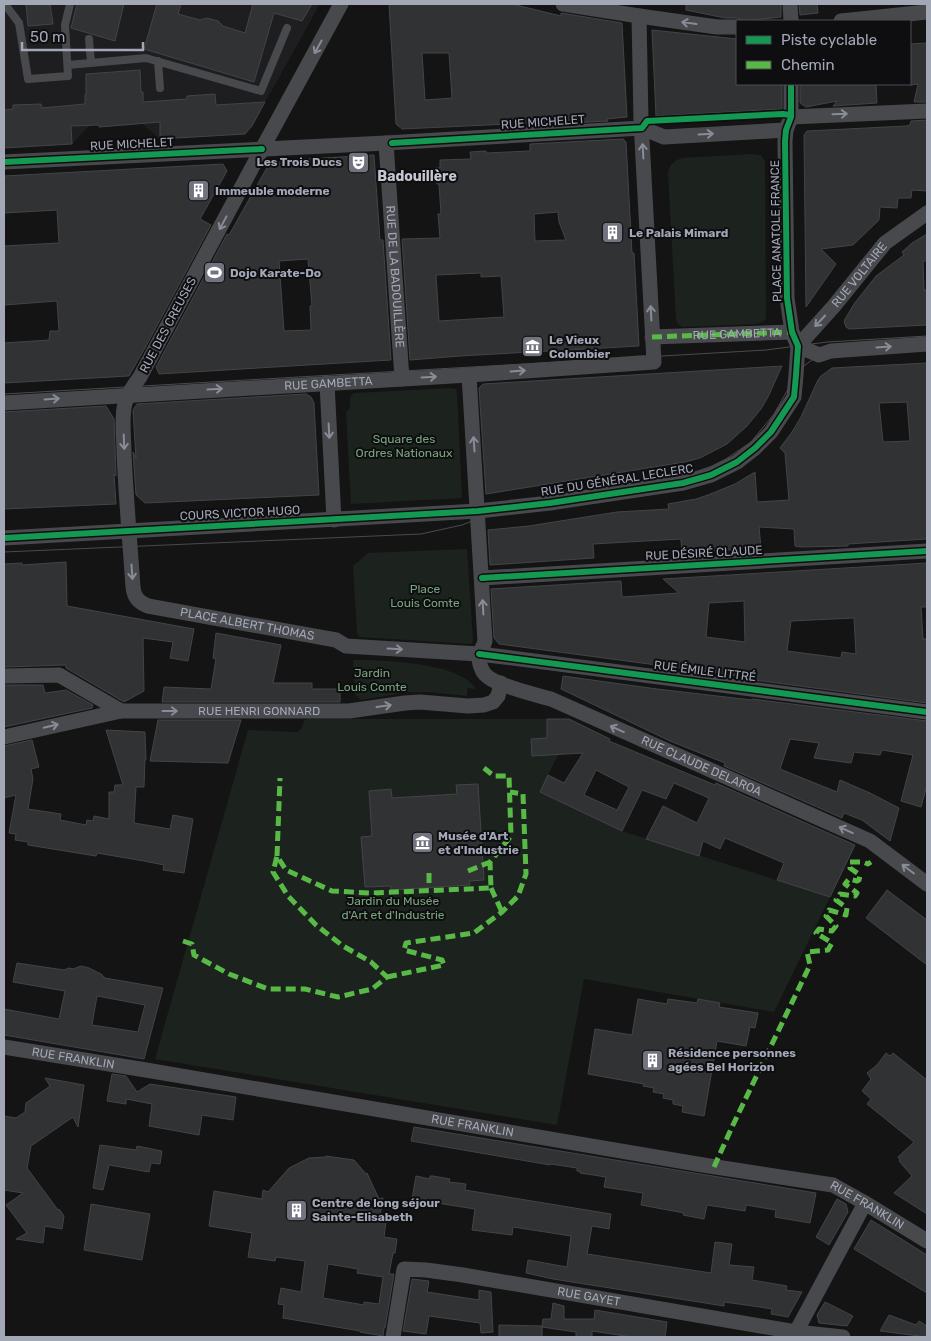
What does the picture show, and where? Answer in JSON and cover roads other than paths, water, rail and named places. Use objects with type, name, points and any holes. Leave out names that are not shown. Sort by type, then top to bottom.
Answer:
[{"type":"street","name":"RUE DES CREUSES","points":[[128,394],[140,377],[341,4]]},
{"type":"street","points":[[563,4],[717,27],[736,27]]},
{"type":"street","points":[[790,4],[791,20]]},
{"type":"street","points":[[850,20],[927,12]]},
{"type":"street","points":[[639,16],[642,128],[652,336]]},
{"type":"street","name":"PLACE ANATOLE FRANCE","points":[[791,85],[789,123],[785,141],[787,298],[795,339]]},
{"type":"street","name":"RUE MICHELET","points":[[4,162],[642,128],[664,137],[789,123],[927,111]]},
{"type":"street","name":"RUE DE LA BADOUILLÈRE","points":[[386,143],[402,379]]},
{"type":"street","name":"RUE VOLTAIRE","points":[[795,339],[834,306],[884,243],[927,213]]},
{"type":"street","name":"RUE GAMBETTA","points":[[4,403],[654,362],[652,336],[795,339]]},
{"type":"street","points":[[795,339],[819,356],[831,351],[927,344]]},
{"type":"street","name":"RUE DU GÉNÉRAL LECLERC","points":[[478,512],[683,483],[711,475],[737,462],[771,432],[794,397],[795,339]]},
{"type":"street","points":[[469,375],[485,643],[479,654]]},
{"type":"street","points":[[327,383],[334,520]]},
{"type":"street","points":[[128,394],[124,405],[123,421],[127,508],[130,530]]},
{"type":"street","name":"COURS VICTOR HUGO","points":[[4,538],[478,512]]},
{"type":"street","name":"PLACE ALBERT THOMAS","points":[[130,530],[134,592],[137,600],[148,606],[336,640],[346,646],[479,654]]},
{"type":"street","name":"RUE DÉSIRÉ CLAUDE","points":[[482,578],[927,552]]},
{"type":"street","name":"RUE CLAUDE DELAROA","points":[[479,654],[479,660],[487,677],[551,699],[870,841],[927,884]]},
{"type":"street","name":"RUE ÉMILE LITTRÉ","points":[[479,654],[927,712]]},
{"type":"street","points":[[4,676],[59,675],[121,711]]},
{"type":"street","name":"RUE HENRI GONNARD","points":[[4,737],[121,711],[348,711],[420,702],[468,706],[484,705],[493,702],[498,696],[501,683]]},
{"type":"street","name":"RUE FRANKLIN","points":[[4,1047],[703,1165],[833,1185],[927,1242]]},
{"type":"street","points":[[796,1332],[865,1203]]},
{"type":"street","name":"RUE GAYET","points":[[392,1337],[404,1269],[463,1275],[796,1332],[843,1337]]},
{"type":"lane","points":[[4,8],[7,7],[19,23],[28,79],[68,76],[65,24],[70,4]]},
{"type":"lane","points":[[68,65],[146,58],[261,91],[288,28]]},
{"type":"lane","points":[[89,39],[91,63]]},
{"type":"lane","points":[[158,62],[160,88]]},
{"type":"tram line","points":[[4,394],[766,350],[827,342],[927,336]]},
{"type":"tram line","points":[[4,552],[421,534],[462,525],[497,511],[533,501],[692,473],[726,459],[751,442],[774,414],[796,375],[805,365],[819,355]]},
{"type":"place","name":"Les Trois Ducs","points":[[358,162]]},
{"type":"place","name":"Immeuble moderne","points":[[199,191]]},
{"type":"place","name":"Le Palais Mimard","points":[[613,233]]},
{"type":"place","name":"Dojo Karate-Do","points":[[214,273]]},
{"type":"place","name":"Le Vieux Colombier","points":[[533,347]]},
{"type":"place","name":"Musée d'Art et d'Industrie","points":[[422,843]]},
{"type":"place","name":"Résidence personnes agées Bel Horizon","points":[[652,1060]]},
{"type":"place","name":"Centre de long séjour Sainte-Elisabeth","points":[[296,1210]]},
{"type":"district","name":"Badouillère","points":[[417,176]]},
{"type":"park label","name":"Square des Ordres Nationaux","points":[[404,446]]},
{"type":"park label","name":"Place Louis Comte","points":[[425,596]]},
{"type":"park label","name":"Jardin Louis Comte","points":[[372,680]]},
{"type":"park label","name":"Jardin du Musée d'Art et d'Industrie","points":[[393,908]]}]
